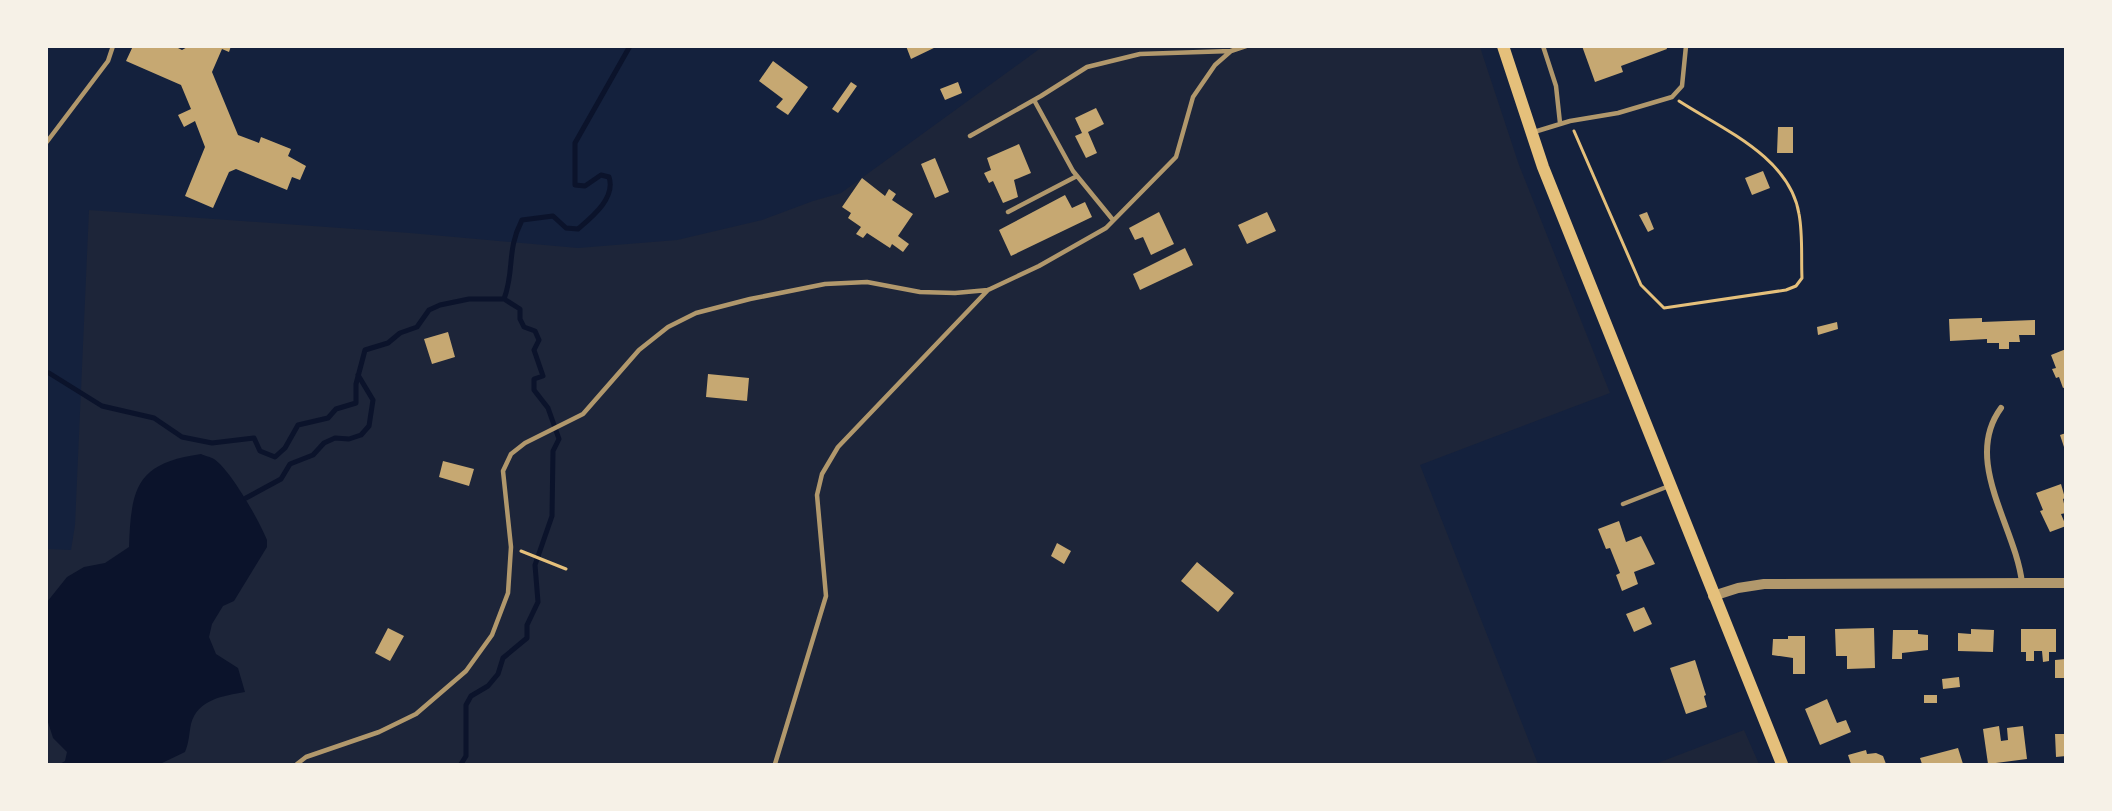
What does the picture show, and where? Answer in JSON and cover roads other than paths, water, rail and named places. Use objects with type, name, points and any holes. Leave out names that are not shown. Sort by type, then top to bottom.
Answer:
[{"type":"main road","points":[[1503,46],[1531,133],[1669,486],[1782,765]]},
{"type":"street","points":[[2001,408],[1989,426],[1986,450],[1995,491],[2021,569],[2022,584]]},
{"type":"street","points":[[1713,596],[1738,588],[1764,584],[2066,584]]},
{"type":"lane","points":[[46,143],[108,61],[113,46]]},
{"type":"lane","points":[[970,136],[1087,67],[1113,59],[1172,51],[1231,51],[1246,46]]},
{"type":"lane","points":[[1543,46],[1556,86],[1560,123]]},
{"type":"lane","points":[[1531,133],[1560,123],[1618,114],[1672,97],[1682,86],[1686,46]]},
{"type":"lane","points":[[775,765],[826,596],[817,495],[822,474],[838,447],[988,290],[1072,249],[1113,220],[1176,157],[1193,97],[1208,73],[1231,51]]},
{"type":"lane","points":[[1034,100],[1077,176],[1113,220]]},
{"type":"lane","points":[[1008,212],[1077,176]]},
{"type":"lane","points":[[297,765],[306,757],[379,732],[416,714],[445,691],[473,662],[492,634],[508,593],[511,547],[503,471],[511,454],[525,443],[564,426],[583,414],[598,400],[639,350],[668,327],[696,313],[750,299],[825,284],[867,282],[920,292],[955,293],[988,290]]},
{"type":"lane","points":[[1623,504],[1669,486]]},
{"type":"waterway","points":[[461,764],[466,756],[466,705],[471,696],[488,686],[498,674],[503,658],[527,638],[527,625],[538,602],[535,565],[552,516],[553,451],[559,439],[548,408],[534,390],[534,379],[543,376],[534,350],[539,340],[535,331],[524,327],[520,319],[520,309],[504,299],[514,241],[522,220],[553,216],[566,228],[578,229],[596,213],[606,200],[610,185],[609,177],[601,175],[585,186],[575,185],[575,143],[630,46]]},
{"type":"waterway","points":[[49,373],[102,406],[154,418],[182,437],[212,443],[254,438],[260,451],[275,457],[285,448],[298,425],[328,418],[336,409],[356,403],[356,384],[365,350],[388,343],[400,333],[417,327],[429,310],[440,305],[469,299],[504,299]]},
{"type":"waterway","points":[[246,498],[281,479],[290,464],[313,455],[324,443],[335,438],[349,439],[361,435],[369,426],[373,400],[358,375]]}]
